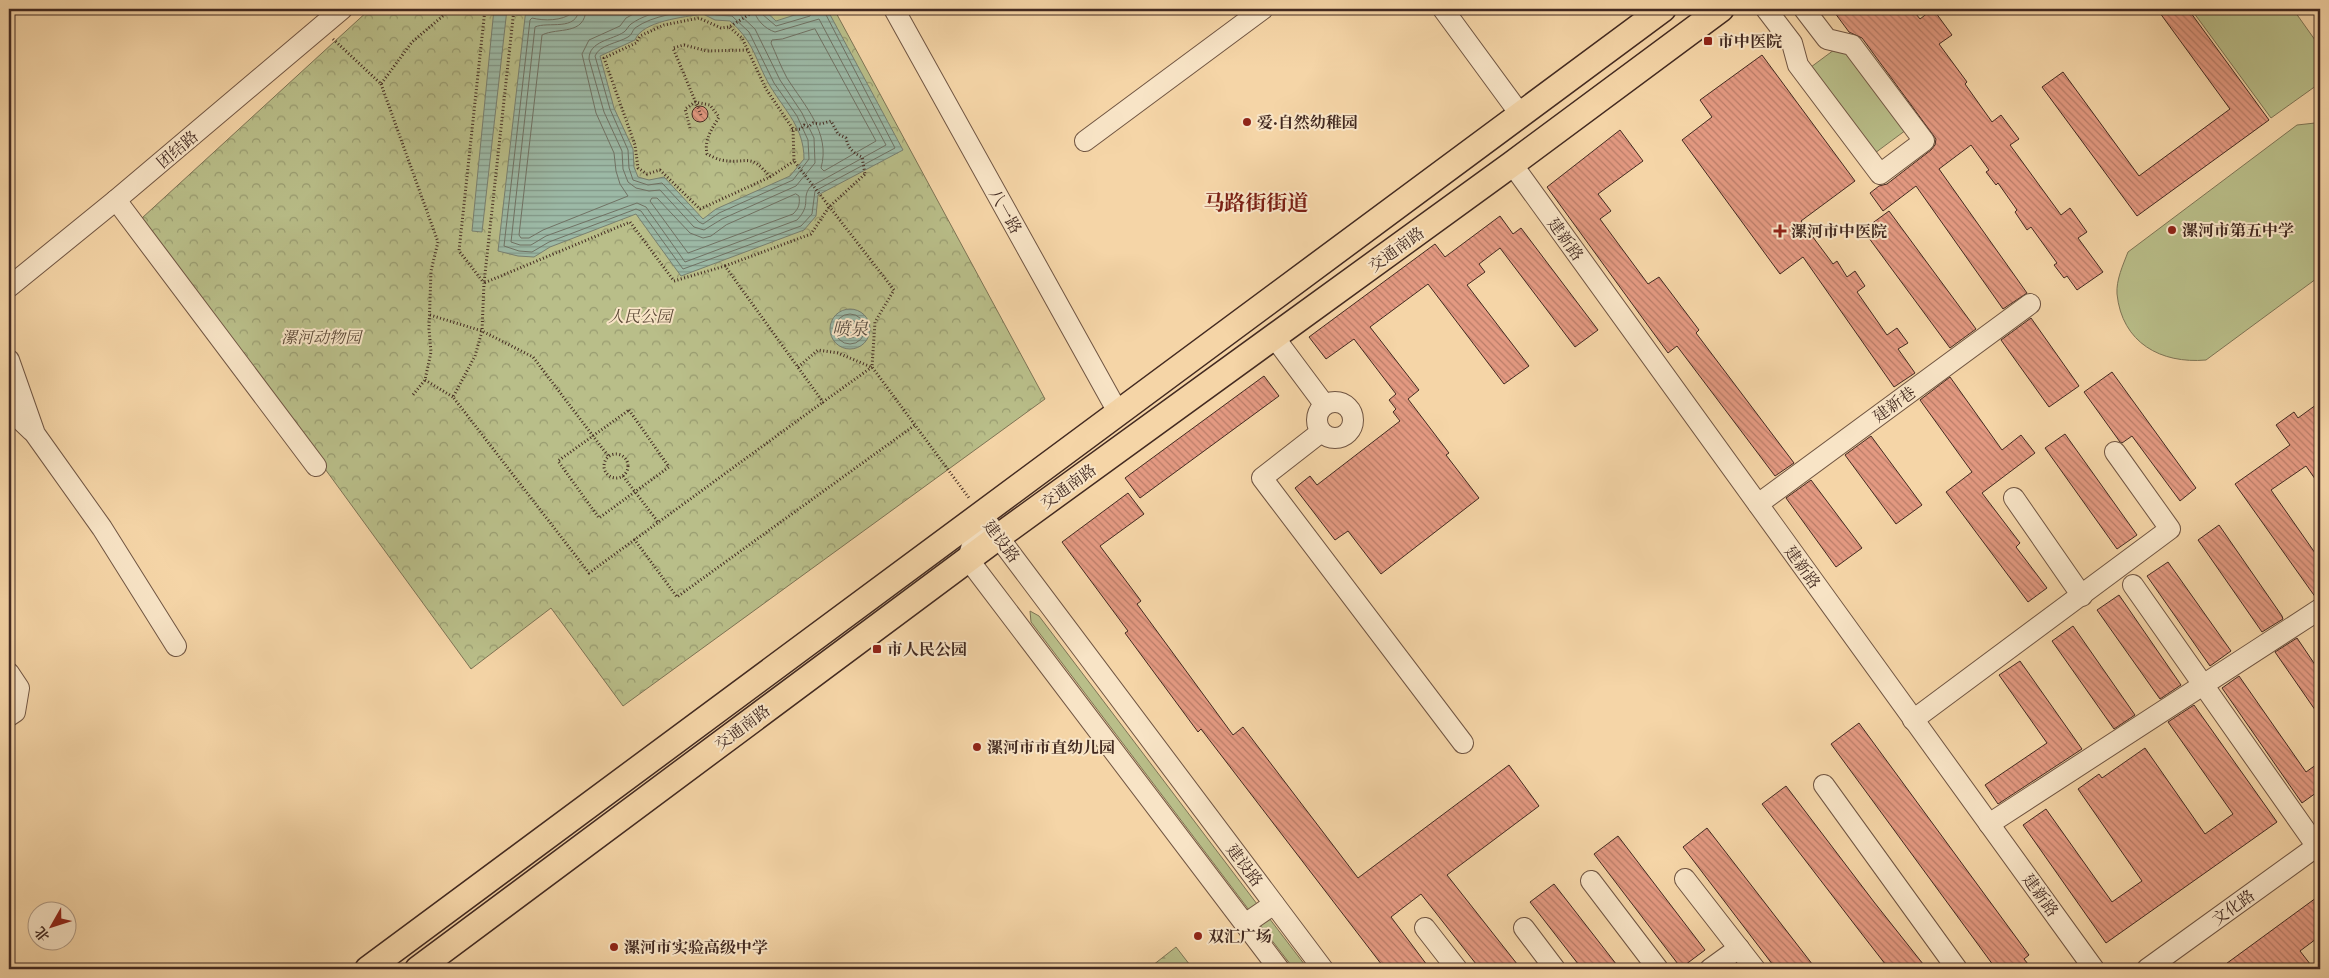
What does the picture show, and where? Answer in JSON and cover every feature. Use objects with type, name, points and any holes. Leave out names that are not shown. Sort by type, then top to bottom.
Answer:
[{"type":"main road","name":"交通南路","points":[[368,969],[1663,9]]},
{"type":"main road","name":"交通南路","points":[[418,969],[998,536],[1512,164],[1722,9]]},
{"type":"main road","points":[[1255,312],[1274,337]]},
{"type":"street","name":"团结路","points":[[9,287],[116,200],[342,9]]},
{"type":"street","name":"八一路","points":[[894,9],[1119,414]]},
{"type":"street","points":[[1085,141],[1263,9]]},
{"type":"street","points":[[1443,9],[1520,114]]},
{"type":"street","points":[[1766,9],[1792,44],[1798,65],[1880,174],[1924,141],[1852,45],[1827,39],[1804,9]]},
{"type":"street","name":"建新路","points":[[1512,164],[2094,969]]},
{"type":"street","points":[[116,200],[316,466]]},
{"type":"street","name":"建新巷","points":[[1758,504],[2030,304]]},
{"type":"street","points":[[1274,337],[1324,404]]},
{"type":"street","points":[[9,360],[36,434]]},
{"type":"street","points":[[1336,401],[1351,410],[1353,422],[1344,436],[1331,438],[1321,432],[1318,426],[1317,414],[1324,404],[1336,401]]},
{"type":"street","points":[[9,409],[36,434],[102,528],[176,646]]},
{"type":"street","points":[[1321,432],[1262,478],[1463,743]]},
{"type":"street","points":[[1913,720],[2170,529],[2115,452]]},
{"type":"street","points":[[2014,498],[2082,596]]},
{"type":"street","name":"建设路","points":[[981,514],[1323,969]]},
{"type":"street","name":"建设路","points":[[968,559],[981,514]]},
{"type":"street","points":[[968,559],[1279,969]]},
{"type":"street","points":[[2133,585],[2319,847]]},
{"type":"street","points":[[1990,824],[2320,609]]},
{"type":"street","points":[[9,673],[19,688],[15,712],[9,716]]},
{"type":"street","points":[[1824,785],[1957,969]]},
{"type":"street","name":"文化路","points":[[2147,969],[2319,847]]},
{"type":"street","points":[[1685,879],[1755,969]]},
{"type":"street","points":[[1590,881],[1658,969]]},
{"type":"street","points":[[1245,924],[1274,904]]},
{"type":"street","points":[[1425,928],[1457,969]]},
{"type":"street","points":[[1524,928],[1555,969]]},
{"type":"street","points":[[1710,969],[1739,948]]},
{"type":"path","points":[[381,84],[412,42],[451,9]]},
{"type":"path","points":[[484,283],[459,251],[485,9]]},
{"type":"path","points":[[453,397],[475,356],[482,330],[484,283],[514,9]]},
{"type":"path","points":[[535,9],[541,11],[554,9]]},
{"type":"path","points":[[758,9],[730,27],[721,28],[700,18],[664,25],[640,36],[636,44],[604,58],[635,145],[638,168],[646,174],[660,170],[700,209],[770,177],[794,161]]},
{"type":"path","points":[[730,27],[742,38],[766,89],[793,129],[794,161],[894,290],[874,322],[872,367]]},
{"type":"path","points":[[321,28],[381,84],[438,242],[431,271],[431,352],[425,380],[412,396]]},
{"type":"path","points":[[701,115],[673,48],[684,45],[707,51],[748,50]]},
{"type":"path","points":[[690,128],[685,109],[696,102],[710,105],[719,116],[707,137],[705,145],[707,154],[722,160],[748,159],[760,165],[770,177]]},
{"type":"path","points":[[484,283],[630,222],[674,281],[725,266],[812,234],[829,207],[865,174],[862,157],[853,153],[847,144],[846,138],[838,134],[831,121],[821,124],[813,122],[808,127],[804,125],[801,129],[793,129]]},
{"type":"path","points":[[725,266],[823,402]]},
{"type":"path","points":[[430,315],[482,330],[533,357],[609,457]]},
{"type":"path","points":[[798,367],[818,350],[838,353],[872,367],[981,514]]},
{"type":"path","points":[[425,380],[453,397],[589,573],[872,367]]},
{"type":"path","points":[[629,410],[670,468],[635,492],[599,518],[558,461],[629,410]]},
{"type":"path","points":[[634,539],[677,597],[915,425]]},
{"type":"path","points":[[614,454],[621,455],[626,459],[628,465],[623,476],[617,478],[606,474],[604,468],[609,457],[614,454]]},
{"type":"path","points":[[623,476],[658,522]]},
{"type":"green space","name":"人民公园","points":[[370,9],[834,9],[1045,399],[623,706],[551,608],[471,669],[142,218]]},
{"type":"green space","points":[[2191,9],[2293,9],[2320,47],[2320,83],[2271,118]]},
{"type":"green space","points":[[1842,44],[1906,130],[1875,153],[1811,67]]},
{"type":"green space","points":[[2320,124],[2320,276],[2206,360],[2174,358],[2159,354],[2146,347],[2127,326],[2120,311],[2117,289],[2128,252],[2297,125]]},
{"type":"green space","points":[[1030,611],[1039,616],[1257,904],[1249,910],[1031,622]]},
{"type":"green space","points":[[1269,918],[1308,969],[1294,969],[1260,925]]},
{"type":"green space","points":[[1176,947],[1193,969],[1148,969]]},
{"type":"water","points":[[494,9],[507,9],[482,232],[472,231]]},
{"type":"water","points":[[526,9],[545,14],[578,9],[763,9],[776,21],[810,10],[827,9],[903,150],[818,195],[816,216],[804,230],[681,276],[636,214],[550,247],[534,257],[518,256],[498,251]],"holes":[[[703,14],[715,20],[730,21],[750,44],[765,77],[797,129],[801,138],[804,159],[790,176],[716,209],[703,219],[664,177],[649,180],[638,177],[634,167],[633,149],[614,108],[600,56],[635,40],[646,28],[664,21]]]},
{"type":"water","name":"喷泉","points":[[854,309],[861,312],[867,318],[870,329],[869,337],[861,346],[854,349],[846,349],[839,346],[831,337],[830,325],[833,318],[842,310]]},
{"type":"building","points":[[1832,9],[1912,9],[1920,19],[1933,9],[1952,35],[1939,44],[1967,82],[1965,84],[1992,122],[2001,115],[2019,139],[2010,145],[2061,215],[2070,208],[2087,232],[2078,238],[2103,272],[2077,290],[2067,276],[2064,278],[2054,265],[2057,263],[2031,227],[2027,230],[2015,212],[2017,210],[1998,183],[1996,185],[1986,172],[1989,170],[1971,145],[1939,169],[2027,293],[2003,309],[1916,186],[1883,211],[1870,193],[1879,186],[1887,184],[1931,150],[1935,145],[1936,139],[1862,38],[1849,32]]},
{"type":"building","points":[[2157,9],[2188,9],[2269,120],[2137,216],[2042,87],[2063,72],[2139,176],[2230,109]]},
{"type":"building","points":[[1762,55],[1855,181],[1801,221],[1833,264],[1837,261],[1847,277],[1855,271],[1865,286],[1857,292],[1887,335],[1897,328],[1908,343],[1898,349],[1915,373],[1894,387],[1803,257],[1780,274],[1682,140],[1712,117],[1700,100]]},
{"type":"building","points":[[700,106],[706,108],[708,114],[706,120],[700,122],[694,120],[692,114],[694,108]]},
{"type":"building","points":[[1620,130],[1643,161],[1598,194],[1611,211],[1600,219],[1648,284],[1659,277],[1699,330],[1696,333],[1794,463],[1775,476],[1677,346],[1668,353],[1547,187]]},
{"type":"building","points":[[1889,211],[1976,329],[1950,348],[1863,230]]},
{"type":"building","points":[[1500,216],[1513,234],[1521,228],[1598,330],[1575,347],[1500,248],[1479,264],[1485,272],[1467,285],[1529,366],[1504,384],[1428,284],[1370,327],[1419,390],[1408,399],[1449,453],[1446,455],[1479,498],[1381,574],[1348,531],[1335,540],[1295,488],[1310,476],[1317,485],[1400,421],[1393,412],[1396,409],[1389,400],[1396,394],[1354,339],[1326,359],[1309,337],[1435,244],[1445,257]]},
{"type":"building","points":[[2031,318],[2079,386],[2049,407],[2001,340]]},
{"type":"building","points":[[2112,372],[2196,488],[2180,501],[2132,436],[2122,443],[2120,442],[2084,392]]},
{"type":"building","points":[[1264,376],[1279,396],[1140,498],[1125,478]]},
{"type":"building","points":[[1950,377],[2002,450],[2021,435],[2035,453],[1982,493],[2020,543],[2016,547],[2047,588],[2028,602],[1946,492],[1972,472],[1920,400]]},
{"type":"building","points":[[2320,402],[2320,486],[2306,466],[2271,490],[2320,560],[2320,597],[2316,598],[2235,484],[2290,445],[2276,425],[2294,412],[2298,418]]},
{"type":"building","points":[[2065,434],[2137,535],[2117,549],[2045,448]]},
{"type":"building","points":[[1871,436],[1922,505],[1896,524],[1845,455]]},
{"type":"building","points":[[1811,480],[1862,548],[1836,567],[1786,498]]},
{"type":"building","points":[[1128,493],[1144,514],[1100,546],[1141,601],[1137,604],[1233,735],[1243,727],[1358,878],[1509,765],[1539,806],[1447,875],[1521,969],[1480,969],[1421,894],[1391,917],[1430,969],[1385,969],[1201,729],[1198,732],[1125,633],[1128,631],[1062,542]]},
{"type":"building","points":[[2219,525],[2282,616],[2283,619],[2262,632],[2198,540]]},
{"type":"building","points":[[2168,562],[2231,651],[2210,666],[2147,576]]},
{"type":"building","points":[[2119,595],[2181,685],[2160,699],[2097,610]]},
{"type":"building","points":[[2073,626],[2135,715],[2114,729],[2052,641]]},
{"type":"building","points":[[2297,638],[2320,672],[2320,717],[2275,652]]},
{"type":"building","points":[[2020,661],[2082,749],[1998,804],[1985,785],[2047,743],[1999,675]]},
{"type":"building","points":[[2239,676],[2306,772],[2320,762],[2320,790],[2302,803],[2222,688]]},
{"type":"building","points":[[2194,705],[2277,822],[2106,943],[2023,825],[2046,809],[2112,902],[2142,881],[2078,789],[2099,774],[2102,778],[2145,748],[2205,834],[2233,814],[2168,722]]},
{"type":"building","points":[[1859,723],[2029,955],[2024,959],[2032,969],[1996,969],[1831,744]]},
{"type":"building","points":[[1786,786],[1927,969],[1889,969],[1858,929],[1762,804]]},
{"type":"building","points":[[1707,828],[1816,969],[1776,969],[1683,847]]},
{"type":"building","points":[[1618,836],[1705,950],[1681,968],[1594,854]]},
{"type":"building","points":[[1554,884],[1620,969],[1582,969],[1530,902]]},
{"type":"building","points":[[2320,895],[2320,936],[2300,951],[2314,969],[2219,969]]},
{"type":"place","name":"市中医院","points":[[1708,41]]},
{"type":"place","name":"爱·自然幼稚园","points":[[1247,122]]},
{"type":"place","name":"漯河市第五中学","points":[[2172,230]]},
{"type":"place","name":"漯河市中医院","points":[[1780,231]]},
{"type":"place","name":"市人民公园","points":[[877,649]]},
{"type":"place","name":"漯河市市直幼儿园","points":[[977,747]]},
{"type":"place","name":"双汇广场","points":[[1198,936]]},
{"type":"place","name":"漯河市实验高级中学","points":[[614,947]]},
{"type":"district","name":"马路街街道","points":[[1256,203]]},
{"type":"park label","name":"漯河动物园","points":[[321,337]]}]
